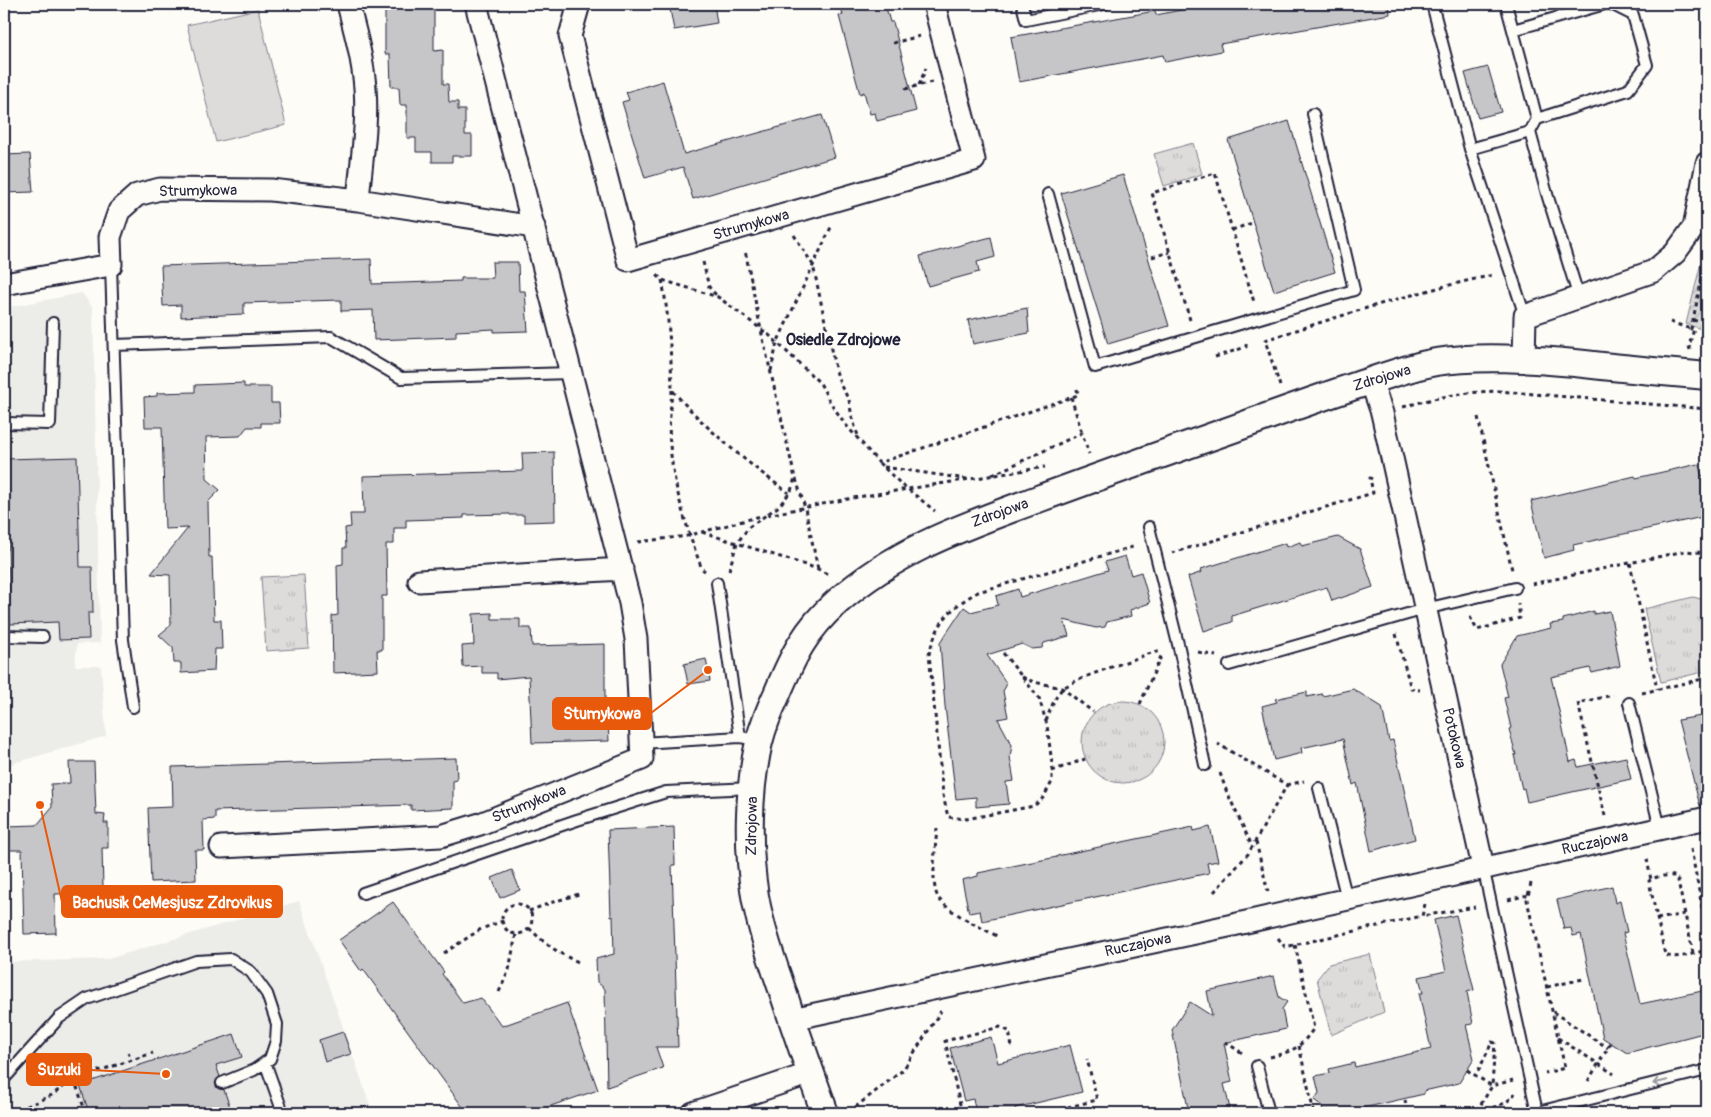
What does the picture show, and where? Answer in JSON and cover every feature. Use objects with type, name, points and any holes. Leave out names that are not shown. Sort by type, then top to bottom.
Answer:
[{"type":"street","points":[[348,4],[365,87],[366,118],[358,200]]},
{"type":"street","name":"Strumykowa","points":[[221,848],[441,836],[480,824],[642,759],[636,639],[630,603],[476,4]]},
{"type":"street","points":[[579,4],[570,36],[628,260],[639,257]]},
{"type":"street","name":"Strumykowa","points":[[639,257],[974,160],[934,4]]},
{"type":"street","points":[[1524,360],[1525,316],[1654,271],[1676,253],[1694,227],[1707,163]]},
{"type":"street","name":"Strumykowa","points":[[111,265],[110,237],[119,211],[137,195],[160,189],[271,190],[358,200],[534,227]]},
{"type":"street","points":[[4,284],[111,265]]},
{"type":"street","name":"Zdrojowa","points":[[826,1113],[792,1019],[764,933],[756,898],[751,846],[753,788],[750,738],[794,653],[807,633],[847,594],[893,561],[915,548],[957,529],[1098,477],[1371,381],[1436,362],[1471,359],[1524,360],[1707,376]]},
{"type":"street","name":"Potokowa","points":[[1371,381],[1382,413],[1483,867]]},
{"type":"street","points":[[419,581],[622,569]]},
{"type":"street","name":"Ruczajowa","points":[[792,1019],[1233,925],[1483,867],[1707,818]]},
{"type":"street","points":[[693,1113],[811,1073]]},
{"type":"lane","points":[[1022,4],[1026,20],[1104,4]]},
{"type":"lane","points":[[1432,4],[1470,149],[1525,316]]},
{"type":"lane","points":[[1506,4],[1537,119],[1530,132],[1579,298]]},
{"type":"lane","points":[[1513,30],[1605,4]]},
{"type":"lane","points":[[1537,119],[1628,90],[1648,65],[1634,15],[1611,4]]},
{"type":"lane","points":[[1048,194],[1095,367],[1259,319],[1354,290],[1313,114]]},
{"type":"lane","points":[[1470,149],[1530,132]]},
{"type":"lane","points":[[111,265],[123,640],[133,707]]},
{"type":"lane","points":[[4,423],[50,424],[52,323]]},
{"type":"lane","points":[[115,345],[331,337],[401,378],[571,373]]},
{"type":"lane","points":[[1149,527],[1205,765]]},
{"type":"lane","points":[[641,743],[750,738],[717,582]]},
{"type":"lane","points":[[1229,665],[1426,609],[1517,588]]},
{"type":"lane","points":[[4,636],[43,637]]},
{"type":"lane","points":[[1628,699],[1660,828]]},
{"type":"lane","points":[[363,894],[577,820],[666,792],[753,788]]},
{"type":"lane","points":[[1319,788],[1347,898]]},
{"type":"lane","points":[[1483,867],[1535,1113],[1707,1070]]},
{"type":"lane","points":[[4,1079],[59,1018],[87,999],[198,960],[231,958],[252,972],[267,994],[277,1024],[276,1041],[270,1059],[254,1070],[222,1083]]},
{"type":"lane","points":[[266,1062],[283,1113]]},
{"type":"lane","points":[[1260,1062],[1269,1113]]},
{"type":"path","points":[[893,43],[925,35]]},
{"type":"path","points":[[918,86],[928,63]]},
{"type":"path","points":[[905,89],[937,81]]},
{"type":"path","points":[[1196,338],[1152,193],[1215,173],[1283,394]]},
{"type":"path","points":[[771,372],[777,343],[846,198]]},
{"type":"path","points":[[781,216],[813,265],[835,368],[849,400],[860,442]]},
{"type":"path","points":[[1232,230],[1252,223]]},
{"type":"path","points":[[741,228],[761,330],[795,478],[805,508],[818,569]]},
{"type":"path","points":[[700,239],[703,268],[709,288],[716,296],[777,343],[820,383],[846,425],[879,463],[899,482],[957,529]]},
{"type":"path","points":[[1152,257],[1170,252]]},
{"type":"path","points":[[1691,329],[1707,256]]},
{"type":"path","points":[[639,257],[662,280],[716,296]]},
{"type":"path","points":[[1265,340],[1445,285],[1511,272]]},
{"type":"path","points":[[662,280],[671,348],[672,390],[669,442],[675,481],[702,569],[717,582],[730,569],[737,543],[749,527],[779,506],[789,493],[795,478]]},
{"type":"path","points":[[1693,320],[1707,324]]},
{"type":"path","points":[[1670,322],[1694,329],[1689,346],[1691,352]]},
{"type":"path","points":[[1215,357],[1246,347],[1246,339],[1263,334]]},
{"type":"path","points":[[879,463],[1078,395],[1077,389]]},
{"type":"path","points":[[672,390],[759,472],[789,493]]},
{"type":"path","points":[[1382,413],[1439,396],[1499,391],[1707,409]]},
{"type":"path","points":[[1070,397],[1098,477]]},
{"type":"path","points":[[1469,614],[1477,630],[1520,618],[1518,602],[1522,600],[1511,569],[1478,418]]},
{"type":"path","points":[[987,477],[1082,433]]},
{"type":"path","points":[[883,467],[971,480]]},
{"type":"path","points":[[615,545],[690,535],[764,515],[858,497],[1047,467]]},
{"type":"path","points":[[702,532],[818,569],[829,575],[847,594]]},
{"type":"path","points":[[1517,588],[1685,551],[1707,553]]},
{"type":"path","points":[[1630,563],[1657,689]]},
{"type":"path","points":[[1046,722],[1053,702],[1062,688],[1075,681],[1151,653],[1179,648],[1225,658],[1229,665]]},
{"type":"path","points":[[1140,704],[1163,651]]},
{"type":"path","points":[[1022,677],[1034,682],[1062,688],[1093,712]]},
{"type":"path","points":[[1605,816],[1578,703],[1624,693],[1628,699],[1657,689],[1707,678]]},
{"type":"path","points":[[1214,892],[1248,854],[1288,785],[1216,743],[1217,753]]},
{"type":"path","points":[[1052,771],[1085,759]]},
{"type":"path","points":[[1219,772],[1252,846]]},
{"type":"path","points":[[937,828],[934,877],[937,897],[950,909],[999,937]]},
{"type":"path","points":[[1256,840],[1268,892]]},
{"type":"path","points":[[1691,850],[1704,917],[1707,923]]},
{"type":"path","points":[[1647,859],[1651,880],[1649,881],[1665,955],[1673,958],[1707,950]]},
{"type":"path","points":[[1651,880],[1652,878],[1675,876],[1678,881],[1693,953]]},
{"type":"path","points":[[1422,916],[1427,896],[1440,892],[1438,878]]},
{"type":"path","points":[[529,911],[550,902],[579,894]]},
{"type":"path","points":[[1277,936],[1285,947],[1422,916],[1491,904],[1528,895]]},
{"type":"path","points":[[520,905],[529,911],[532,919],[529,928],[521,934],[508,931],[503,921],[504,914],[510,906],[520,905]]},
{"type":"path","points":[[1476,906],[1478,915]]},
{"type":"path","points":[[1657,919],[1685,914]]},
{"type":"path","points":[[444,952],[481,929],[503,921]]},
{"type":"path","points":[[529,928],[545,943],[564,956],[581,964]]},
{"type":"path","points":[[499,992],[509,970],[516,934]]},
{"type":"path","points":[[1260,1062],[1288,1052],[1304,1043],[1314,1028],[1295,945]]},
{"type":"path","points":[[1547,987],[1583,980]]},
{"type":"path","points":[[847,1113],[903,1070],[942,1010]]},
{"type":"path","points":[[1552,1012],[1608,1048]]},
{"type":"path","points":[[962,1113],[945,1041],[1000,1027],[1009,1031],[1012,1047]]},
{"type":"path","points":[[1558,1038],[1620,1078]]},
{"type":"path","points":[[1225,1042],[1247,1056]]},
{"type":"path","points":[[1467,1070],[1476,1076],[1492,1086],[1496,1043],[1492,1042],[1476,1076]]},
{"type":"path","points":[[1584,1087],[1611,1043]]},
{"type":"path","points":[[1299,1046],[1314,1113]]},
{"type":"path","points":[[128,1052],[131,1061]]},
{"type":"path","points":[[12,1113],[52,1094],[74,1079],[153,1053]]},
{"type":"path","points":[[1044,1113],[1097,1100],[1086,1059]]},
{"type":"path","points":[[83,1067],[85,1075]]},
{"type":"path","points":[[74,1079],[86,1113]]},
{"type":"path","points":[[1477,1111],[1503,1105],[1515,1094],[1515,1089]]},
{"type":"path","points":[[1405,1100],[1408,1113]]},
{"type":"shaded area","points":[[82,293],[93,308],[100,643],[77,644],[75,666],[101,666],[106,736],[4,766],[4,403],[11,402],[10,394],[4,394],[4,308]]},
{"type":"shaded area","points":[[299,901],[373,1113],[4,1113],[4,962],[108,959]]},
{"type":"green space","points":[[258,9],[286,125],[216,142],[187,25]]},
{"type":"green space","points":[[1193,143],[1202,174],[1164,186],[1154,154]]},
{"type":"green space","points":[[1707,238],[1707,331],[1686,324]]},
{"type":"green space","points":[[304,575],[309,648],[266,651],[261,577]]},
{"type":"green space","points":[[1693,597],[1707,602],[1707,671],[1661,682],[1644,609]]},
{"type":"green space","points":[[1115,701],[1131,701],[1146,708],[1157,719],[1164,734],[1161,758],[1152,771],[1131,783],[1115,783],[1100,776],[1089,765],[1082,750],[1082,734],[1089,719],[1100,708]]},
{"type":"green space","points":[[1370,954],[1384,1012],[1331,1035],[1317,979],[1329,964]]},
{"type":"building","points":[[385,4],[434,4],[434,51],[443,50],[443,84],[448,84],[449,102],[458,102],[458,110],[465,110],[465,135],[472,135],[472,156],[452,156],[452,162],[432,162],[432,152],[416,152],[416,138],[407,138],[407,105],[400,105],[399,87],[391,87],[390,54],[385,54]]},
{"type":"building","points":[[669,4],[714,4],[717,23],[674,30]]},
{"type":"building","points":[[840,4],[885,4],[890,22],[893,22],[916,111],[877,121],[875,113],[870,114],[864,92],[860,94],[839,16],[843,15]]},
{"type":"building","points":[[1211,4],[1389,4],[1390,14],[1220,44],[1222,51],[1165,62],[1163,55],[1019,82],[1011,37],[1155,11],[1156,15]]},
{"type":"building","points":[[1488,67],[1501,112],[1478,118],[1465,73]]},
{"type":"building","points":[[663,81],[684,154],[822,115],[835,157],[693,199],[683,167],[645,178],[622,102],[629,100],[626,92]]},
{"type":"building","points":[[1289,121],[1335,272],[1274,291],[1228,140]]},
{"type":"building","points":[[30,154],[33,192],[4,193],[4,155]]},
{"type":"building","points":[[1123,175],[1169,326],[1108,344],[1061,193]]},
{"type":"building","points":[[991,237],[995,257],[977,262],[979,272],[928,286],[920,256]]},
{"type":"building","points":[[371,259],[372,284],[461,281],[461,278],[493,278],[492,262],[518,262],[519,291],[525,291],[528,331],[494,332],[494,329],[456,331],[456,337],[374,340],[373,310],[341,311],[341,300],[244,303],[244,314],[181,317],[181,305],[163,306],[161,266]]},
{"type":"building","points":[[1027,308],[1029,333],[973,344],[968,320]]},
{"type":"building","points":[[244,383],[244,387],[271,387],[271,403],[279,403],[280,423],[261,423],[261,427],[247,427],[240,436],[206,437],[207,479],[220,490],[208,502],[209,557],[212,557],[214,620],[221,620],[222,649],[215,649],[214,671],[181,673],[181,663],[174,663],[173,648],[159,635],[171,625],[170,575],[151,574],[188,528],[165,529],[162,427],[145,427],[144,397],[157,396],[157,393],[195,392],[195,385]]},
{"type":"building","points":[[554,452],[555,521],[524,522],[524,515],[510,514],[464,515],[464,518],[406,520],[406,528],[394,528],[394,544],[386,544],[387,596],[382,596],[382,650],[377,650],[378,671],[333,673],[332,616],[338,615],[337,565],[343,564],[343,548],[346,548],[345,528],[351,527],[350,514],[364,514],[363,476],[523,471],[522,453]]},
{"type":"building","points":[[77,457],[80,567],[92,567],[93,613],[88,613],[89,639],[59,640],[58,622],[10,624],[6,459]]},
{"type":"building","points":[[1698,464],[1702,476],[1707,475],[1707,516],[1573,545],[1574,550],[1544,558],[1531,501],[1635,476],[1636,478]]},
{"type":"building","points":[[1338,537],[1360,549],[1373,587],[1332,601],[1327,587],[1232,616],[1232,622],[1204,631],[1188,577],[1202,572],[1201,569],[1286,543],[1287,547],[1300,542],[1302,546]]},
{"type":"building","points":[[1125,556],[1131,575],[1141,572],[1150,603],[1130,610],[1131,616],[1107,622],[1105,627],[1096,628],[1064,620],[1069,636],[1044,643],[1042,648],[1032,649],[1022,644],[987,655],[1005,681],[1006,686],[1003,691],[1008,717],[998,719],[1012,745],[1010,757],[1014,781],[1006,782],[1009,804],[976,807],[976,797],[956,799],[940,643],[964,607],[971,612],[998,605],[996,596],[1018,589],[1020,597],[1108,570],[1105,562]]},
{"type":"building","points":[[1594,611],[1594,614],[1610,611],[1620,666],[1592,673],[1590,668],[1551,677],[1570,762],[1576,760],[1578,767],[1626,757],[1631,779],[1527,802],[1514,755],[1516,755],[1504,698],[1508,697],[1500,664],[1517,636],[1551,628],[1550,624],[1563,622],[1563,619]]},
{"type":"building","points":[[492,613],[492,619],[520,619],[520,628],[531,628],[532,646],[605,644],[605,721],[608,721],[609,741],[532,743],[529,676],[497,679],[497,673],[482,673],[482,666],[463,667],[462,646],[474,645],[473,614]]},
{"type":"building","points":[[706,659],[710,681],[688,684],[684,664]]},
{"type":"building","points":[[1353,689],[1382,707],[1389,741],[1393,740],[1415,839],[1371,851],[1357,783],[1353,785],[1343,739],[1301,748],[1302,753],[1274,760],[1262,706],[1277,702],[1275,699],[1307,692],[1307,697],[1322,694],[1323,696]]},
{"type":"building","points":[[1707,715],[1707,805],[1700,806],[1678,720]]},
{"type":"building","points":[[456,758],[457,780],[453,781],[453,808],[411,810],[411,805],[215,811],[215,819],[203,820],[204,850],[195,850],[196,880],[151,882],[148,808],[173,807],[172,767]]},
{"type":"building","points":[[69,762],[94,762],[96,814],[105,815],[104,823],[108,823],[108,848],[102,848],[103,888],[85,889],[85,893],[55,894],[56,933],[24,934],[22,850],[7,850],[7,826],[37,825],[52,807],[51,784],[70,783]]},
{"type":"building","points":[[674,827],[675,865],[672,865],[678,1047],[656,1047],[663,1068],[607,1087],[605,989],[597,982],[596,959],[614,954],[608,830]]},
{"type":"building","points":[[1193,827],[1194,831],[1210,827],[1218,861],[1207,863],[1209,873],[982,921],[980,911],[969,913],[962,880],[978,876],[978,873]]},
{"type":"building","points":[[512,870],[520,890],[500,898],[492,878]]},
{"type":"building","points":[[1612,886],[1615,903],[1620,901],[1627,932],[1623,933],[1640,1004],[1707,990],[1707,1032],[1627,1053],[1603,1038],[1581,934],[1573,936],[1571,928],[1564,929],[1557,900]]},
{"type":"building","points":[[393,902],[444,972],[442,974],[463,1003],[481,998],[502,1026],[567,1003],[598,1090],[530,1113],[467,1113],[363,969],[361,971],[339,940]]},
{"type":"building","points":[[1456,915],[1474,990],[1467,992],[1473,1024],[1466,1025],[1474,1059],[1459,1083],[1348,1113],[1323,1113],[1322,1106],[1314,1100],[1319,1093],[1315,1076],[1330,1073],[1329,1069],[1354,1063],[1355,1067],[1431,1049],[1419,993],[1423,993],[1419,977],[1446,971],[1434,920]]},
{"type":"building","points":[[1274,976],[1279,997],[1287,1002],[1282,1009],[1286,1029],[1224,1043],[1232,1082],[1224,1084],[1231,1113],[1189,1113],[1172,1030],[1190,1002],[1212,1016],[1207,991]]},
{"type":"building","points":[[343,1032],[351,1054],[325,1062],[319,1040]]},
{"type":"building","points":[[234,1034],[242,1057],[216,1065],[220,1077],[215,1083],[217,1088],[224,1090],[232,1113],[89,1113],[80,1085]]},
{"type":"building","points":[[991,1037],[998,1063],[1070,1045],[1082,1092],[1015,1108],[1017,1113],[976,1113],[973,1099],[964,1101],[950,1048]]},
{"type":"place","name":"Stumykowa","points":[[708,670]]},
{"type":"place","name":"Bachusik CeMesjusz Zdrovikus","points":[[40,805]]},
{"type":"place","name":"Suzuki","points":[[166,1074]]},
{"type":"district","name":"Osiedle Zdrojowe","points":[[843,340]]}]
